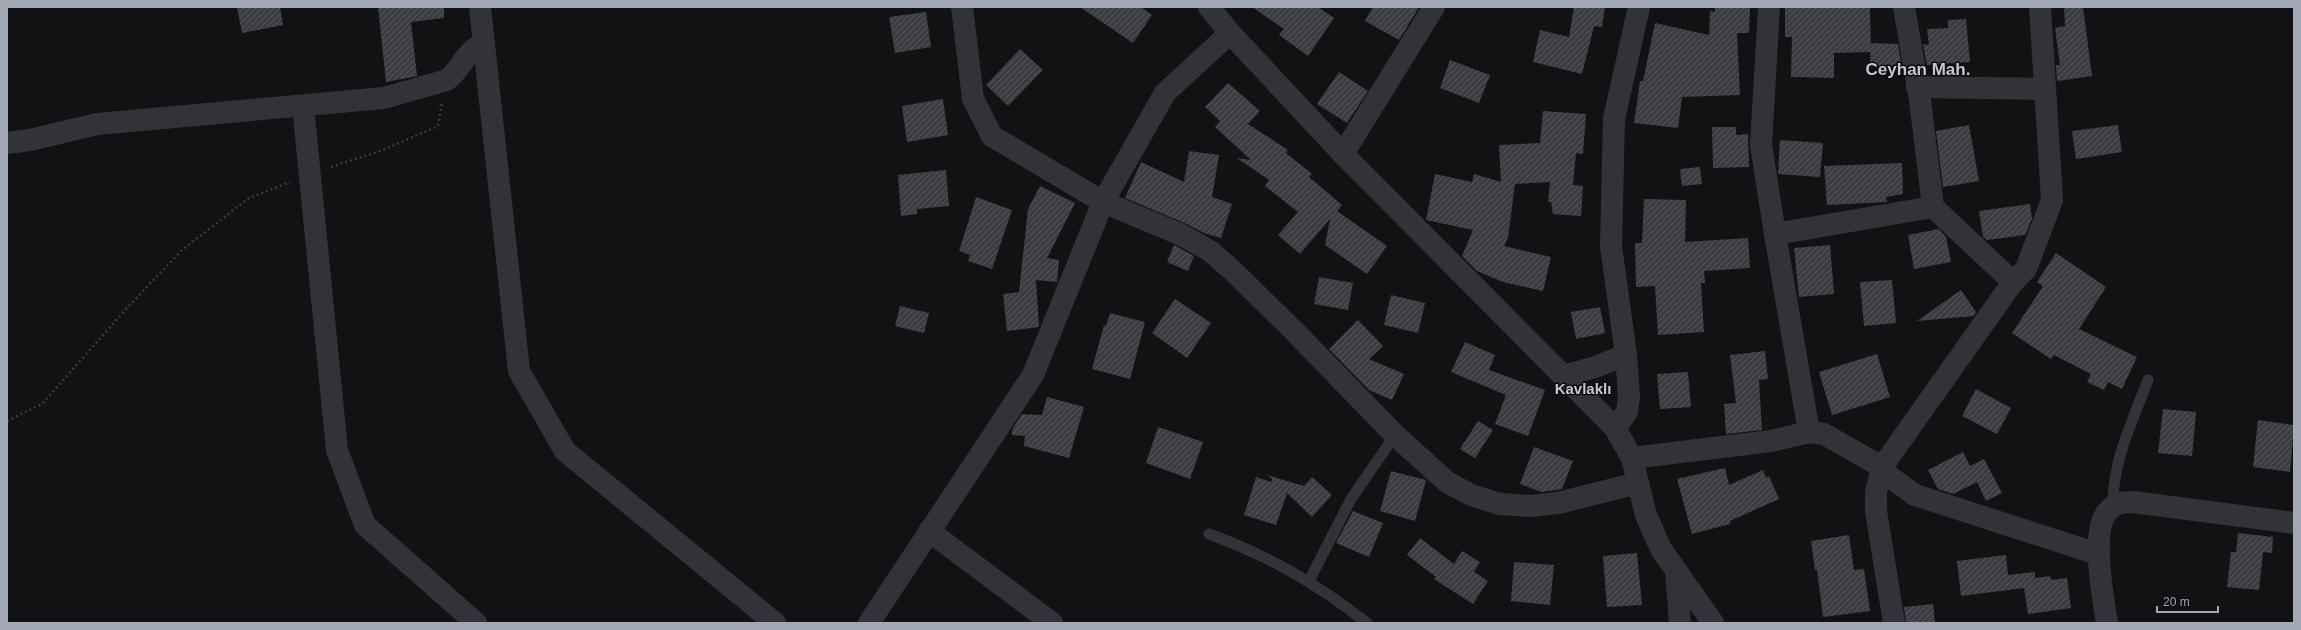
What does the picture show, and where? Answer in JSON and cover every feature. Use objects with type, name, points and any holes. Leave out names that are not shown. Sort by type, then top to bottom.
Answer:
[{"type":"street","points":[[480,7],[519,371],[565,451],[775,623]]},
{"type":"street","points":[[962,7],[973,99],[992,136],[1103,202],[1182,235],[1210,251],[1232,270],[1291,328],[1395,435],[1447,482],[1471,495],[1500,504],[1531,506],[1558,503],[1638,483]]},
{"type":"street","points":[[1209,7],[1230,33],[1343,154],[1615,428],[1632,458],[1646,515],[1661,549],[1713,623]]},
{"type":"street","points":[[1343,154],[1434,7]]},
{"type":"street","points":[[1615,428],[1627,412],[1629,396],[1626,355],[1612,246],[1614,119],[1639,7]]},
{"type":"street","points":[[1769,7],[1761,145],[1809,432]]},
{"type":"street","points":[[1904,7],[1917,87],[1933,207],[2014,282]]},
{"type":"street","points":[[1894,623],[1876,511],[1876,492],[1882,467],[2014,282],[2026,268],[2052,200],[2040,7]]},
{"type":"street","points":[[868,623],[1033,375],[1103,202],[1165,93],[1230,33]]},
{"type":"street","points":[[7,143],[30,140],[97,124],[384,98],[447,80],[454,75],[471,50],[484,44]]},
{"type":"street","points":[[1917,87],[2044,89]]},
{"type":"street","points":[[304,106],[337,450],[365,525],[476,623]]},
{"type":"street","points":[[1775,234],[1933,207]]},
{"type":"street","points":[[1564,376],[1595,367],[1626,355]]},
{"type":"street","points":[[1632,458],[1771,441],[1809,432],[1824,434],[1882,467],[1900,485],[1915,495],[1932,502],[2098,554]]},
{"type":"street","points":[[2107,623],[2098,554],[2103,520],[2113,506],[2121,502],[2133,502],[2294,523]]},
{"type":"street","points":[[929,531],[1052,623]]},
{"type":"street","points":[[1676,572],[1680,623]]},
{"type":"lane","points":[[2113,506],[2114,483],[2118,461],[2148,380]]},
{"type":"lane","points":[[1309,581],[1351,499],[1395,435]]},
{"type":"lane","points":[[1209,534],[1277,562],[1309,581],[1367,623]]},
{"type":"path","points":[[7,421],[42,404],[127,308],[182,250],[249,198],[311,174],[383,150],[438,126],[447,80]]},
{"type":"building","points":[[237,7],[280,7],[283,25],[242,33]]},
{"type":"building","points":[[378,7],[444,7],[444,18],[411,22],[417,76],[386,82]]},
{"type":"building","points":[[1080,7],[1141,7],[1152,15],[1133,43]]},
{"type":"building","points":[[1252,7],[1318,7],[1334,18],[1308,56],[1279,35],[1284,29]]},
{"type":"building","points":[[1373,7],[1419,7],[1399,40],[1365,21]]},
{"type":"building","points":[[1574,7],[1605,7],[1602,27],[1594,26],[1582,74],[1533,62],[1540,30],[1569,37]]},
{"type":"building","points":[[1715,7],[1750,7],[1749,33],[1737,33],[1740,95],[1682,97],[1678,128],[1634,123],[1640,81],[1643,81],[1655,23],[1709,35],[1710,11],[1715,12]]},
{"type":"building","points":[[1785,7],[1870,7],[1871,52],[1834,53],[1834,78],[1791,77],[1792,37],[1785,37]]},
{"type":"building","points":[[2064,7],[2083,7],[2092,76],[2057,81],[2056,65],[2060,65],[2055,28],[2065,26]]},
{"type":"building","points":[[926,12],[931,47],[895,53],[889,17]]},
{"type":"building","points":[[1966,19],[1970,62],[1927,65],[1923,44],[1929,45],[1927,29],[1948,28],[1948,20]]},
{"type":"building","points":[[1871,43],[1898,44],[1902,67],[1870,67]]},
{"type":"building","points":[[1020,49],[1043,70],[1008,106],[986,85]]},
{"type":"building","points":[[1450,60],[1490,75],[1479,103],[1440,88]]},
{"type":"building","points":[[1339,72],[1368,91],[1347,123],[1317,104]]},
{"type":"building","points":[[1228,83],[1260,111],[1248,124],[1288,150],[1286,153],[1312,174],[1309,177],[1342,205],[1337,211],[1387,246],[1367,274],[1325,245],[1330,219],[1300,254],[1278,235],[1298,212],[1265,186],[1269,180],[1237,158],[1251,160],[1215,127],[1220,121],[1205,107]]},
{"type":"building","points":[[943,99],[948,135],[907,142],[902,106]]},
{"type":"building","points":[[1543,111],[1586,114],[1583,154],[1576,153],[1573,185],[1583,186],[1581,216],[1553,214],[1551,202],[1548,202],[1550,182],[1515,184],[1508,238],[1504,246],[1551,257],[1543,291],[1503,282],[1477,271],[1462,256],[1473,230],[1426,220],[1435,174],[1472,182],[1474,174],[1501,182],[1499,145],[1540,143]]},
{"type":"building","points":[[1969,125],[1979,181],[1943,187],[1936,131]]},
{"type":"building","points":[[2118,125],[2122,152],[2076,159],[2072,131]]},
{"type":"building","points":[[1712,127],[1736,127],[1736,135],[1748,134],[1749,167],[1713,168]]},
{"type":"building","points":[[1780,140],[1823,143],[1820,177],[1778,174]]},
{"type":"building","points":[[1189,151],[1219,155],[1212,197],[1232,204],[1221,238],[1204,233],[1187,224],[1125,198],[1141,162],[1184,182]]},
{"type":"building","points":[[1902,163],[1903,194],[1886,197],[1887,202],[1827,205],[1824,166]]},
{"type":"building","points":[[1700,167],[1702,184],[1682,186],[1680,169]]},
{"type":"building","points":[[946,170],[949,206],[917,209],[917,214],[901,216],[898,175]]},
{"type":"building","points":[[1040,186],[1075,203],[1047,258],[1059,260],[1057,282],[1036,280],[1039,327],[1007,331],[1003,294],[1019,292],[1028,209]]},
{"type":"building","points":[[976,197],[1012,210],[992,269],[968,261],[970,255],[959,251]]},
{"type":"building","points":[[1644,199],[1686,200],[1685,242],[1748,238],[1750,268],[1704,271],[1705,283],[1701,283],[1704,332],[1658,335],[1655,286],[1636,287],[1635,243],[1642,243]]},
{"type":"building","points":[[2030,204],[2032,219],[2025,235],[1987,240],[1983,237],[1979,211]]},
{"type":"building","points":[[1939,229],[1946,237],[1951,262],[1914,269],[1908,235]]},
{"type":"building","points":[[1174,245],[1194,256],[1188,271],[1167,262]]},
{"type":"building","points":[[1830,245],[1834,294],[1799,297],[1794,248]]},
{"type":"building","points":[[2056,253],[2106,287],[2079,329],[2137,357],[2122,389],[2108,382],[2104,390],[2087,382],[2091,374],[2054,355],[2051,359],[2012,333],[2043,286],[2037,282]]},
{"type":"building","points":[[1319,277],[1353,283],[1348,310],[1314,304]]},
{"type":"building","points":[[1892,280],[1896,323],[1864,326],[1860,282]]},
{"type":"building","points":[[1961,290],[1976,312],[1974,316],[1917,321]]},
{"type":"building","points":[[1391,295],[1425,303],[1418,333],[1384,325]]},
{"type":"building","points":[[1175,299],[1211,323],[1187,358],[1152,333]]},
{"type":"building","points":[[900,306],[929,313],[924,333],[895,326]]},
{"type":"building","points":[[1600,307],[1605,333],[1576,339],[1571,312]]},
{"type":"building","points":[[1110,313],[1145,322],[1130,379],[1092,369],[1104,325],[1106,326]]},
{"type":"building","points":[[1358,320],[1383,346],[1369,359],[1404,374],[1392,400],[1369,390],[1329,349]]},
{"type":"building","points":[[1465,342],[1495,355],[1489,370],[1545,390],[1528,436],[1495,424],[1506,395],[1451,372]]},
{"type":"building","points":[[1765,351],[1768,379],[1759,380],[1762,430],[1726,434],[1724,404],[1736,403],[1730,355]]},
{"type":"building","points":[[1877,354],[1890,397],[1832,415],[1819,372]]},
{"type":"building","points":[[1688,372],[1691,407],[1660,409],[1657,374]]},
{"type":"building","points":[[1976,389],[2011,408],[1997,434],[1962,416]]},
{"type":"building","points":[[1047,397],[1084,407],[1069,458],[1024,446],[1025,436],[1012,435],[1012,430],[1022,414],[1042,415]]},
{"type":"building","points":[[2163,409],[2196,412],[2192,456],[2158,453]]},
{"type":"building","points":[[2258,420],[2294,425],[2290,472],[2253,467]]},
{"type":"building","points":[[1478,421],[1493,430],[1475,458],[1460,449]]},
{"type":"building","points":[[1158,427],[1203,442],[1190,479],[1146,463]]},
{"type":"building","points":[[1534,447],[1573,461],[1562,489],[1542,492],[1520,484]]},
{"type":"building","points":[[1963,452],[1970,466],[1984,459],[2002,493],[1986,501],[1977,482],[1953,494],[1938,489],[1928,470]]},
{"type":"building","points":[[1725,468],[1729,485],[1763,470],[1766,478],[1769,476],[1779,499],[1730,521],[1730,524],[1692,534],[1677,479]]},
{"type":"building","points":[[1391,471],[1426,480],[1415,521],[1380,511]]},
{"type":"building","points":[[1267,475],[1304,486],[1312,477],[1332,495],[1312,517],[1287,493],[1276,525],[1244,515],[1256,477],[1271,482],[1272,479]]},
{"type":"building","points":[[1353,511],[1383,523],[1369,557],[1336,543]]},
{"type":"building","points":[[2238,533],[2273,537],[2272,553],[2263,552],[2259,590],[2227,587],[2231,552],[2236,552]]},
{"type":"building","points":[[1849,535],[1854,570],[1864,569],[1870,611],[1823,617],[1817,570],[1815,570],[1811,541]]},
{"type":"building","points":[[1420,538],[1454,564],[1462,551],[1480,562],[1474,572],[1488,581],[1473,604],[1434,579],[1436,577],[1407,555]]},
{"type":"building","points":[[1637,553],[1642,605],[1607,607],[1603,556]]},
{"type":"building","points":[[2006,555],[2008,575],[2035,572],[2035,578],[2050,576],[2051,580],[2067,578],[2071,608],[2028,614],[2024,588],[1961,596],[1957,561]]},
{"type":"building","points":[[1514,562],[1554,565],[1550,605],[1511,601]]},
{"type":"building","points":[[1933,604],[1935,623],[1906,623],[1904,607]]},
{"type":"district","name":"Ceyhan Mah.","points":[[1918,69]]},
{"type":"district","name":"Kavlaklı","points":[[1583,388]]}]
